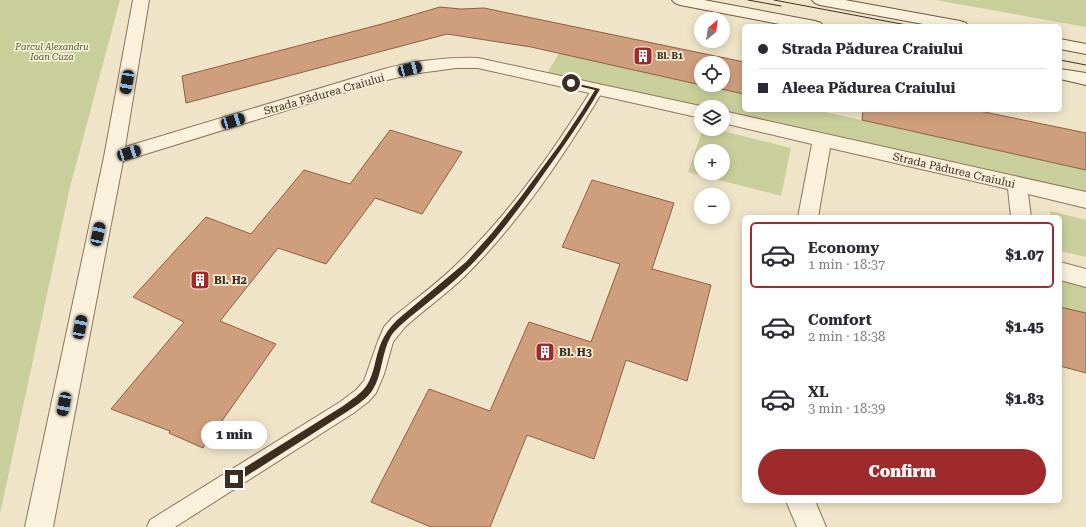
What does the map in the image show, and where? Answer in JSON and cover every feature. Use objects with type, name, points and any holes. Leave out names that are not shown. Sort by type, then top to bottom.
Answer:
[{"type":"street","points":[[39,527],[114,157],[141,0]]},
{"type":"street","points":[[680,0],[805,24]]},
{"type":"street","points":[[820,0],[949,24]]},
{"type":"street","points":[[1062,44],[1086,49]]},
{"type":"street","name":"Strada Pădurea Craiului","points":[[114,157],[352,85],[433,64],[459,62],[478,63],[694,110]]},
{"type":"street","points":[[1062,74],[1086,79]]},
{"type":"street","name":"Strada Pădurea Craiului","points":[[730,119],[1086,200]]},
{"type":"street","points":[[808,215],[822,140]]},
{"type":"street","points":[[1017,184],[1021,215]]},
{"type":"street","points":[[1062,272],[1086,278]]},
{"type":"street","points":[[801,503],[812,527]]},
{"type":"lane","points":[[157,527],[361,397],[369,388],[376,374],[384,344],[390,332],[399,322],[468,263],[494,235],[562,145],[598,89]]},
{"type":"green space","name":"Parcul Alexandru Ioan Cuza","points":[[0,0],[120,0],[70,187],[0,514]]},
{"type":"green space","points":[[935,0],[1086,0],[1086,27]]},
{"type":"green space","points":[[559,53],[694,83],[694,92],[730,91],[742,94],[742,112],[825,112],[1086,170],[1086,196],[730,115],[730,100],[694,100],[694,106],[547,74]]},
{"type":"green space","points":[[730,133],[791,148],[781,196],[719,180],[730,180],[730,144],[698,144],[701,136],[730,136]]},
{"type":"green space","points":[[694,155],[694,174],[688,172]]},
{"type":"green space","points":[[1050,211],[1086,220],[1086,257],[1062,251],[1062,215],[1051,215]]},
{"type":"green space","points":[[1062,279],[1086,285],[1086,313],[1062,307]]},
{"type":"building","name":"Bl. B1","points":[[440,7],[461,9],[484,8],[715,56],[694,56],[694,83],[531,47],[447,34],[186,103],[182,76],[382,24]]},
{"type":"building","name":"Bl. B1","points":[[730,59],[742,62],[742,94],[730,91]]},
{"type":"building","points":[[863,112],[985,112],[1086,133],[1086,170],[862,120]]},
{"type":"building","name":"Bl. H2","points":[[390,130],[462,152],[422,214],[375,198],[326,264],[278,248],[220,321],[276,344],[203,448],[169,433],[170,431],[111,409],[184,322],[133,297],[206,217],[251,234],[304,170],[350,184]]},
{"type":"building","name":"Bl. H3","points":[[592,180],[674,203],[652,269],[711,285],[687,381],[626,360],[594,459],[527,435],[490,527],[431,527],[371,502],[429,389],[490,411],[529,322],[591,342],[620,264],[562,247]]},
{"type":"building","points":[[1062,307],[1086,313],[1086,373],[1062,367]]},
{"type":"tram line","points":[[748,0],[781,6]]},
{"type":"tram line","points":[[774,0],[901,24]]},
{"type":"tram line","points":[[1062,60],[1086,65]]},
{"type":"place","name":"Bl. B1","points":[[643,56]]},
{"type":"place","name":"Bl. H2","points":[[200,280]]},
{"type":"place","name":"Bl. H3","points":[[545,352]]},
{"type":"route","points":[[234,479],[346,408],[361,397],[369,388],[376,374],[384,344],[390,332],[399,322],[468,263],[494,235],[562,145],[598,89],[571,83]]}]
